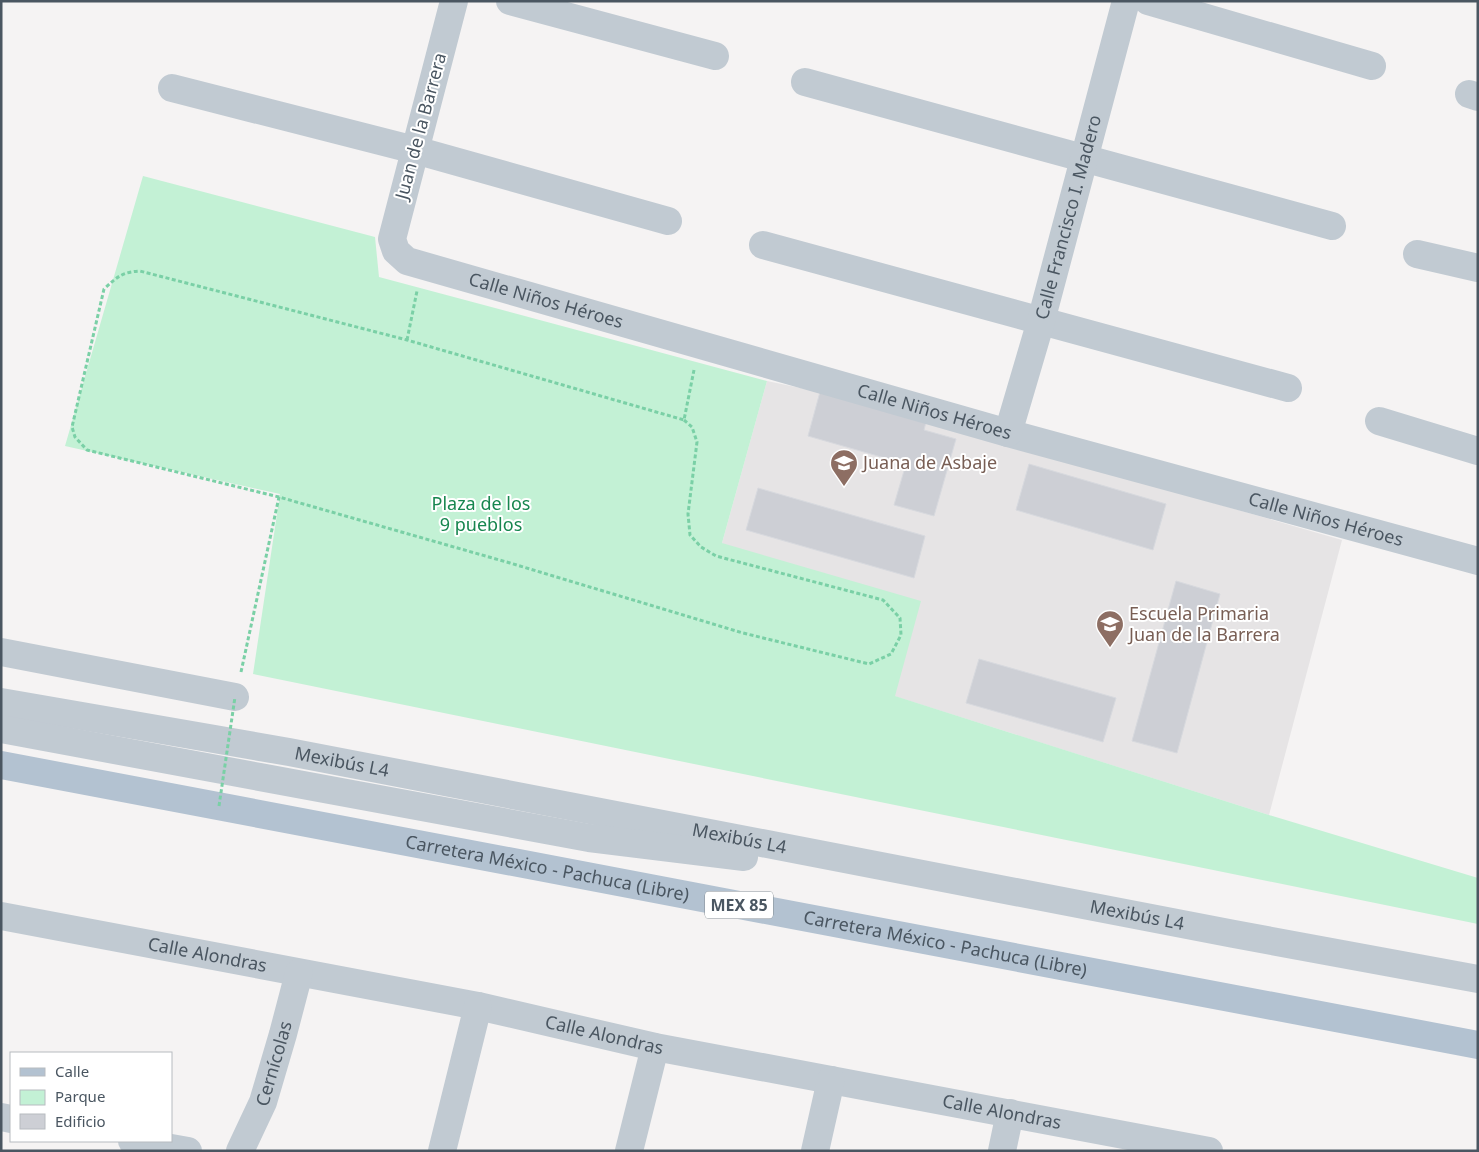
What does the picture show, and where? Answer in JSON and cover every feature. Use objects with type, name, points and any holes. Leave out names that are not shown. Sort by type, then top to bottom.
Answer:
[{"type":"main road","name":"Carretera México - Pachuca (Libre)","points":[[1,765],[1478,1045]]},
{"type":"street","name":"Juan de la Barrera","points":[[396,251],[392,239],[454,1]]},
{"type":"street","points":[[510,1],[716,56]]},
{"type":"street","name":"Calle Francisco I. Madero","points":[[1008,434],[1041,321],[1126,1]]},
{"type":"street","points":[[1148,1],[1372,66]]},
{"type":"street","points":[[805,82],[1332,226]]},
{"type":"street","points":[[172,88],[415,150],[668,222]]},
{"type":"street","points":[[763,244],[1288,388]]},
{"type":"street","name":"Calle Niños Héroes","points":[[396,251],[407,262],[1008,434],[1478,561]]},
{"type":"street","points":[[1417,254],[1478,268]]},
{"type":"street","points":[[1379,421],[1478,450]]},
{"type":"street","points":[[1,652],[237,688]]},
{"type":"street","name":"Mexibús L4","points":[[1,702],[290,752],[1234,934],[1478,979]]},
{"type":"street","name":"Mexibús L4","points":[[1,730],[589,838],[736,856],[1478,996]]},
{"type":"street","name":"Calle Alondras","points":[[1,916],[478,1006],[655,1046],[1194,1149]]},
{"type":"street","name":"Cernícolas","points":[[240,1151],[263,1102],[284,1034],[299,973]]},
{"type":"street","points":[[442,1151],[478,1006]]},
{"type":"street","points":[[630,1151],[655,1046]]},
{"type":"street","points":[[815,1151],[831,1080]]},
{"type":"street","points":[[1002,1151],[1010,1113]]},
{"type":"street","points":[[138,1142],[188,1151]]},
{"type":"path","points":[[407,340],[423,266]]},
{"type":"path","points":[[128,272],[140,272],[407,340],[684,420],[692,427],[697,442],[688,514],[690,535],[701,547],[716,556],[883,600],[900,618],[901,635],[891,654],[869,664],[743,633],[510,563],[279,497],[87,450],[74,437],[72,427],[104,289],[118,276],[128,272]]},
{"type":"path","points":[[684,420],[699,345]]},
{"type":"path","points":[[219,806],[237,688],[279,497]]},
{"type":"shaded area","name":"Escuela Primaria Juan de la Barrera","points":[[767,381],[820,392],[967,432],[1342,540],[1269,815],[894,696],[722,543]]},
{"type":"green space","name":"Plaza de los 9 pueblos","points":[[143,176],[375,237],[379,277],[767,381],[722,543],[921,601],[895,696],[1269,815],[1478,878],[1478,924],[253,674],[280,494],[65,446]]},
{"type":"building","points":[[820,392],[926,422],[924,430],[956,439],[934,516],[894,505],[906,464],[808,436]]},
{"type":"building","points":[[1029,464],[1166,504],[1153,550],[1016,510]]},
{"type":"building","points":[[758,488],[925,536],[914,578],[746,530]]},
{"type":"building","points":[[1176,581],[1220,594],[1177,753],[1132,741]]},
{"type":"building","points":[[979,659],[1116,698],[1103,742],[966,703]]},
{"type":"place","name":"Juana de Asbaje","points":[[844,487]]},
{"type":"place","name":"Escuela Primaria Juan de la Barrera","points":[[1110,648]]}]
